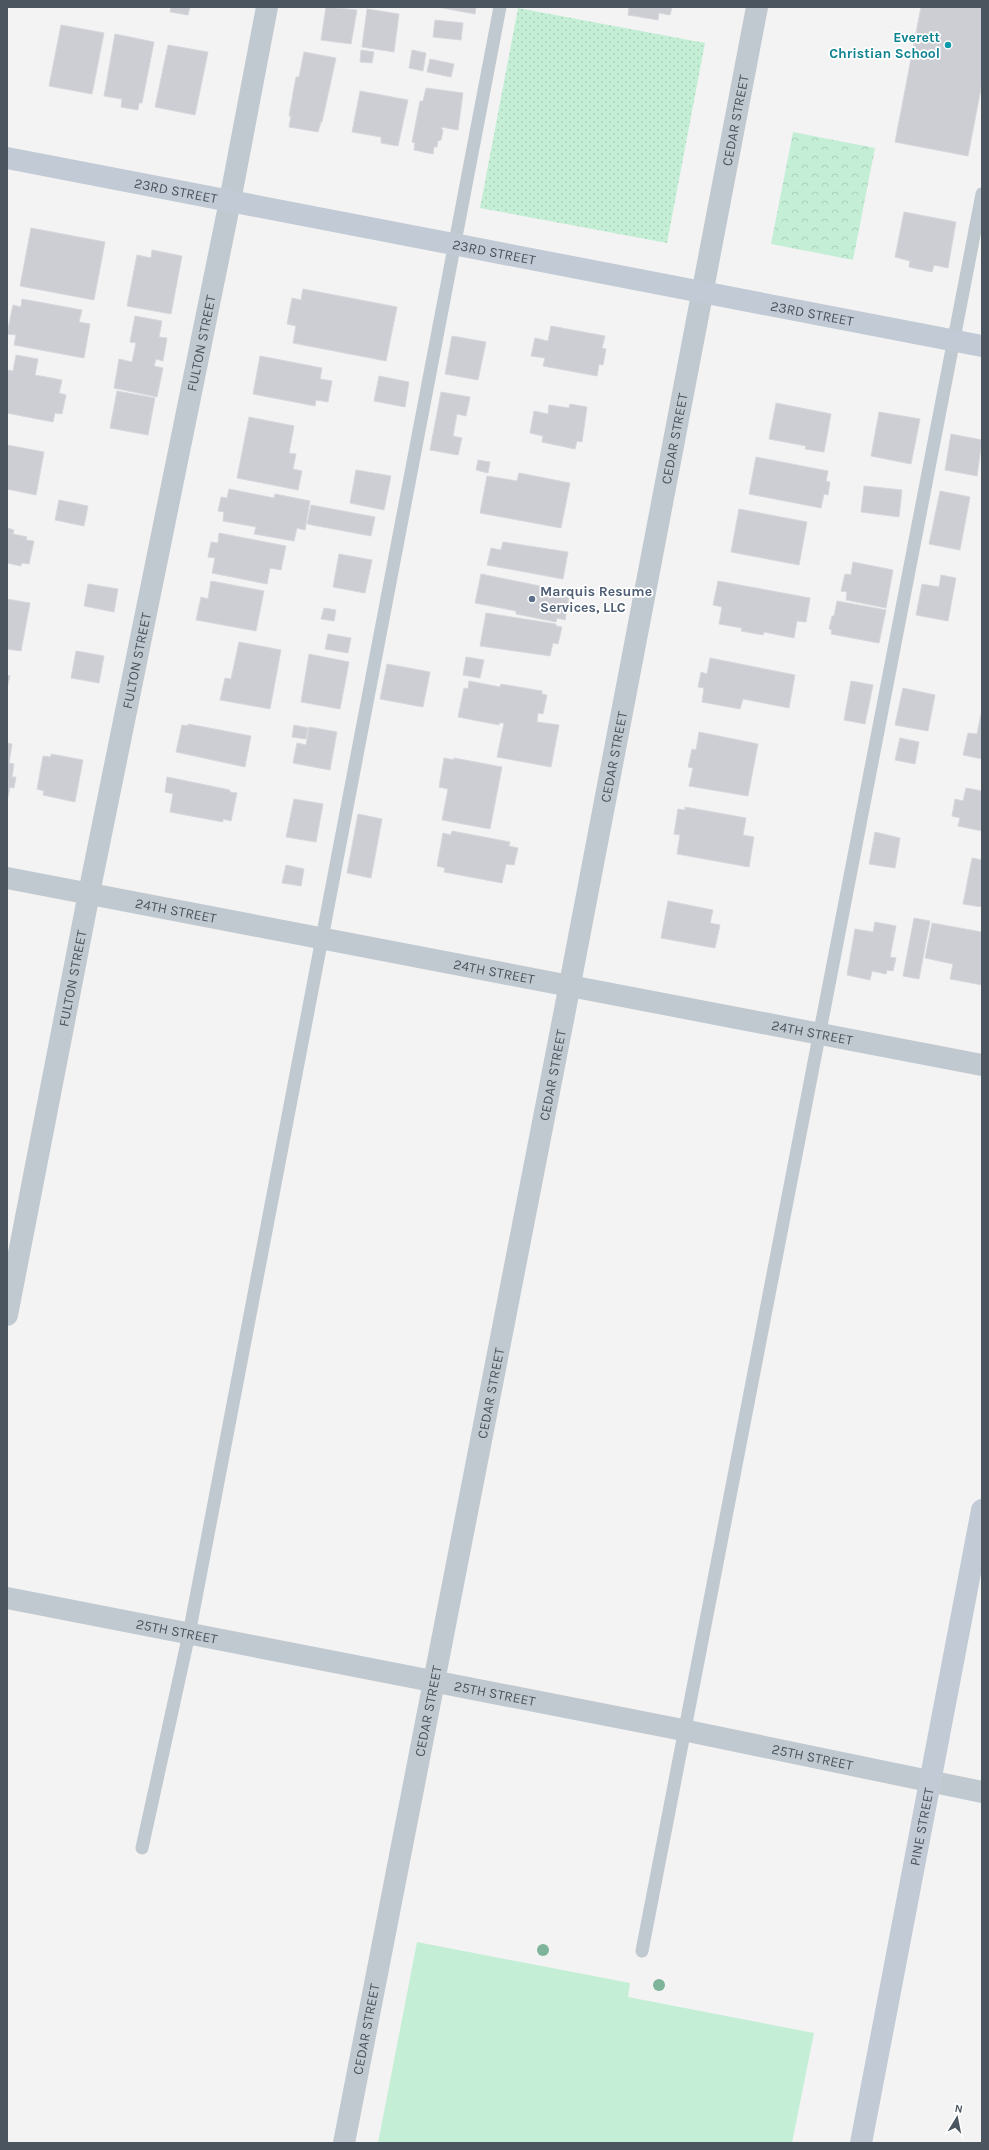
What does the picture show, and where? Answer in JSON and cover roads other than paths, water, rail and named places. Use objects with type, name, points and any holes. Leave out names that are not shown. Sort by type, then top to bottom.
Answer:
[{"type":"street","name":"FULTON STREET","points":[[7,1315],[89,893],[230,201],[267,7]]},
{"type":"street","name":"CEDAR STREET","points":[[344,2143],[433,1681],[570,986],[701,292],[757,7]]},
{"type":"street","name":"23RD STREET","points":[[7,158],[982,346]]},
{"type":"street","name":"24TH STREET","points":[[7,878],[982,1065]]},
{"type":"street","name":"PINE STREET","points":[[861,2143],[982,1510]]},
{"type":"street","name":"25TH STREET","points":[[7,1598],[683,1730],[982,1792]]},
{"type":"lane","points":[[142,1848],[189,1634],[500,7]]},
{"type":"lane","points":[[642,1951],[683,1730],[819,1034],[952,340],[982,194]]},
{"type":"place","name":"Everett Christian School","points":[[948,45]]},
{"type":"place","name":"Marquis Resume Services, LLC","points":[[532,599]]}]
